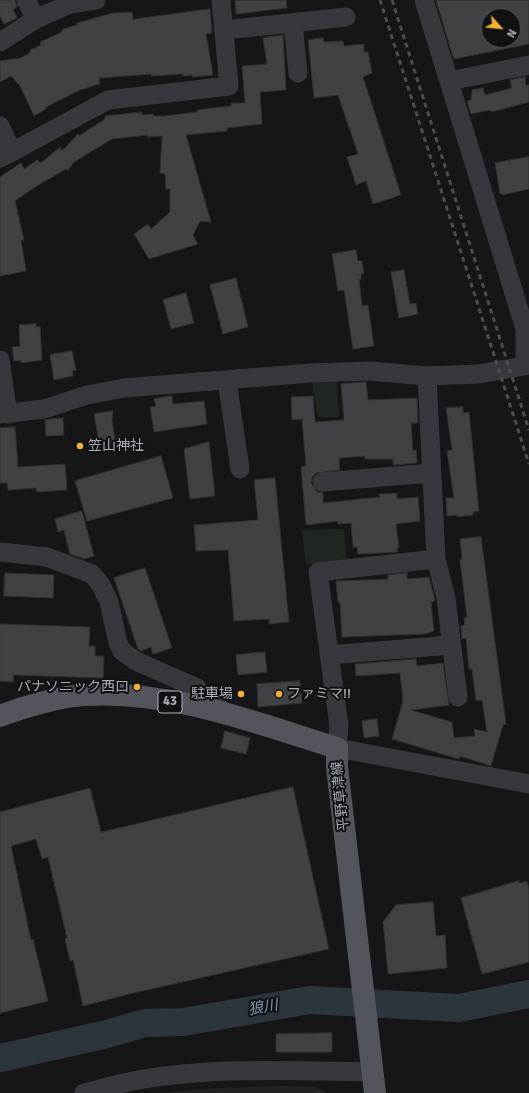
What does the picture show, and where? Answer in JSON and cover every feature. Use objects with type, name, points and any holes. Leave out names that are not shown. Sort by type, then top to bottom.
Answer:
[{"type":"main road","name":"平野草津線","points":[[0,716],[21,708],[83,695],[112,694],[159,699],[226,714],[337,748],[338,775],[373,1083]]},
{"type":"street","points":[[26,0],[36,19]]},
{"type":"street","points":[[0,42],[36,19],[69,4],[96,0]]},
{"type":"street","points":[[0,126],[6,155],[108,100],[229,86],[225,30],[221,0]]},
{"type":"street","points":[[0,360],[4,414],[44,409],[87,395],[124,388],[311,373],[370,371],[427,376],[478,374],[527,365],[526,329],[424,0]]},
{"type":"street","points":[[225,30],[346,17]]},
{"type":"street","points":[[293,23],[298,73]]},
{"type":"street","points":[[449,81],[529,65]]},
{"type":"street","points":[[427,376],[436,559],[446,598],[458,697]]},
{"type":"street","points":[[227,380],[240,469]]},
{"type":"street","points":[[322,482],[432,473]]},
{"type":"street","points":[[0,552],[47,557],[92,574],[101,585],[109,602],[118,643],[122,650],[136,661],[197,688],[206,700],[219,706],[226,714]]},
{"type":"street","points":[[436,559],[318,572],[339,726],[337,748],[529,784]]},
{"type":"street","points":[[329,655],[451,645]]},
{"type":"street","points":[[84,1093],[129,1082],[201,1073],[279,1070],[373,1083]]},
{"type":"shaded area","points":[[337,378],[339,417],[318,417],[311,380]]},
{"type":"shaded area","points":[[344,529],[347,562],[306,565],[302,530]]},
{"type":"shaded area","points":[[279,1086],[315,1087],[327,1093],[157,1093],[222,1088]]},
{"type":"building","points":[[0,0],[15,0],[17,7],[13,9],[17,18],[4,24],[0,17]]},
{"type":"building","points":[[286,0],[287,8],[236,14],[235,1]]},
{"type":"building","points":[[436,0],[529,0],[529,44],[521,46],[521,8],[481,8],[481,48],[509,48],[454,59]]},
{"type":"building","points":[[210,9],[212,33],[206,34],[213,75],[192,77],[192,75],[183,76],[183,74],[151,76],[151,74],[99,78],[100,84],[80,90],[46,107],[46,109],[34,116],[20,86],[11,76],[0,82],[0,61],[20,58],[30,53],[30,50],[41,45],[40,42],[60,33],[63,29],[77,25],[77,23],[113,13],[132,12],[133,19]]},
{"type":"building","points":[[283,35],[286,90],[260,92],[262,124],[227,128],[227,131],[186,135],[211,222],[200,221],[193,235],[198,244],[149,259],[134,234],[148,224],[151,229],[170,212],[170,189],[166,189],[165,174],[160,173],[162,136],[148,137],[147,135],[112,139],[74,162],[68,170],[66,169],[35,187],[15,201],[24,240],[21,240],[26,271],[0,276],[0,177],[21,163],[24,169],[37,160],[41,163],[60,147],[62,151],[78,134],[79,136],[105,119],[105,116],[141,112],[142,115],[153,114],[154,116],[164,116],[231,106],[231,103],[245,103],[242,66],[267,64],[263,38]]},
{"type":"building","points":[[323,38],[324,42],[343,41],[344,46],[364,44],[364,52],[368,52],[372,73],[363,77],[401,195],[373,204],[366,181],[356,185],[347,157],[358,154],[338,95],[314,98],[308,40]]},
{"type":"building","points":[[525,77],[526,85],[529,85],[529,102],[491,112],[490,110],[471,114],[467,101],[471,100],[472,90],[483,88],[485,95],[512,88],[510,80]]},
{"type":"building","points":[[529,157],[529,189],[502,195],[500,193],[495,163]]},
{"type":"building","points":[[356,250],[358,261],[362,261],[364,273],[361,274],[361,279],[359,279],[362,306],[368,305],[374,346],[353,349],[344,290],[338,291],[332,254]]},
{"type":"building","points":[[404,270],[410,304],[416,303],[418,314],[399,318],[391,272]]},
{"type":"building","points":[[236,278],[248,327],[223,334],[210,285]]},
{"type":"building","points":[[186,293],[194,323],[171,329],[163,300]]},
{"type":"building","points":[[36,324],[36,327],[40,326],[42,360],[21,363],[21,360],[14,361],[12,347],[20,346],[19,325]]},
{"type":"building","points":[[72,351],[76,370],[72,371],[73,376],[54,380],[50,355]]},
{"type":"building","points":[[366,382],[368,400],[417,398],[418,423],[411,423],[413,451],[416,450],[417,463],[393,465],[393,459],[365,459],[365,456],[339,458],[340,470],[316,473],[312,477],[311,483],[317,492],[323,493],[323,503],[380,497],[379,494],[397,493],[397,499],[418,497],[420,521],[396,524],[399,548],[397,548],[397,552],[358,554],[357,547],[353,547],[351,523],[338,524],[338,521],[306,525],[301,467],[306,466],[302,419],[292,420],[291,397],[313,396],[315,422],[344,420],[341,384]]},
{"type":"building","points":[[172,396],[173,404],[204,401],[207,424],[154,432],[150,407],[156,406],[154,399]]},
{"type":"building","points":[[463,407],[463,413],[469,412],[479,511],[473,512],[473,515],[457,517],[457,515],[447,516],[446,498],[454,498],[447,451],[452,450],[446,408]]},
{"type":"building","points":[[113,411],[112,420],[116,446],[100,448],[94,414]]},
{"type":"building","points":[[63,418],[64,435],[46,436],[45,420]]},
{"type":"building","points":[[15,427],[18,467],[65,464],[67,490],[37,492],[36,488],[8,490],[7,483],[0,483],[0,428]]},
{"type":"building","points":[[209,442],[215,496],[190,499],[184,449]]},
{"type":"building","points":[[161,456],[173,498],[87,521],[75,481]]},
{"type":"building","points":[[275,478],[289,622],[269,624],[269,619],[234,621],[228,550],[196,551],[194,525],[258,520],[254,480]]},
{"type":"building","points":[[82,511],[94,556],[84,559],[70,554],[64,530],[58,532],[55,519]]},
{"type":"building","points":[[481,537],[506,724],[503,725],[491,766],[460,756],[459,759],[392,739],[403,701],[400,673],[356,676],[355,664],[416,659],[417,666],[443,663],[449,705],[411,710],[452,722],[454,738],[475,736],[474,729],[487,732],[482,700],[476,701],[472,669],[469,669],[466,638],[462,639],[461,626],[465,625],[464,618],[467,618],[460,560],[462,559],[460,539]]},
{"type":"building","points":[[145,568],[172,648],[153,654],[151,647],[141,651],[138,649],[114,578]]},
{"type":"building","points":[[5,573],[54,575],[53,598],[4,596]]},
{"type":"building","points":[[407,573],[407,579],[429,577],[435,601],[431,602],[434,631],[425,634],[342,637],[340,602],[338,603],[336,581],[388,579],[388,575]]},
{"type":"building","points":[[0,624],[90,627],[89,646],[95,646],[95,656],[104,656],[103,678],[14,675],[13,682],[0,681]]},
{"type":"building","points":[[265,652],[267,672],[238,675],[236,655]]},
{"type":"building","name":"ファミマ!!","points":[[300,681],[302,703],[258,707],[257,684]]},
{"type":"building","points":[[377,719],[379,736],[364,738],[362,721]]},
{"type":"building","points":[[225,731],[250,738],[246,754],[221,748]]},
{"type":"building","points":[[293,787],[329,949],[129,994],[83,1006],[73,960],[70,961],[65,939],[67,938],[48,857],[42,859],[36,839],[11,846],[31,940],[33,939],[48,1001],[0,1013],[0,812],[90,788],[101,832]]},
{"type":"building","points":[[519,881],[519,883],[527,881],[529,890],[529,962],[482,974],[461,898]]},
{"type":"building","points":[[433,902],[436,936],[445,935],[447,968],[388,974],[383,922],[396,905]]},
{"type":"building","points":[[332,1033],[332,1052],[276,1052],[276,1034]]},
{"type":"waterway","name":"狼川","points":[[0,1058],[107,1034],[145,1023],[183,1022],[310,1000],[459,1008],[529,994]]},
{"type":"railway","points":[[380,0],[529,464]]},
{"type":"railway","points":[[392,0],[529,430]]},
{"type":"place","name":"笠山神社","points":[[80,446]]},
{"type":"place","name":"パナソニック西口","points":[[137,687]]},
{"type":"place","name":"駐車場","points":[[241,694]]},
{"type":"place","name":"ファミマ!!","points":[[279,694]]}]
